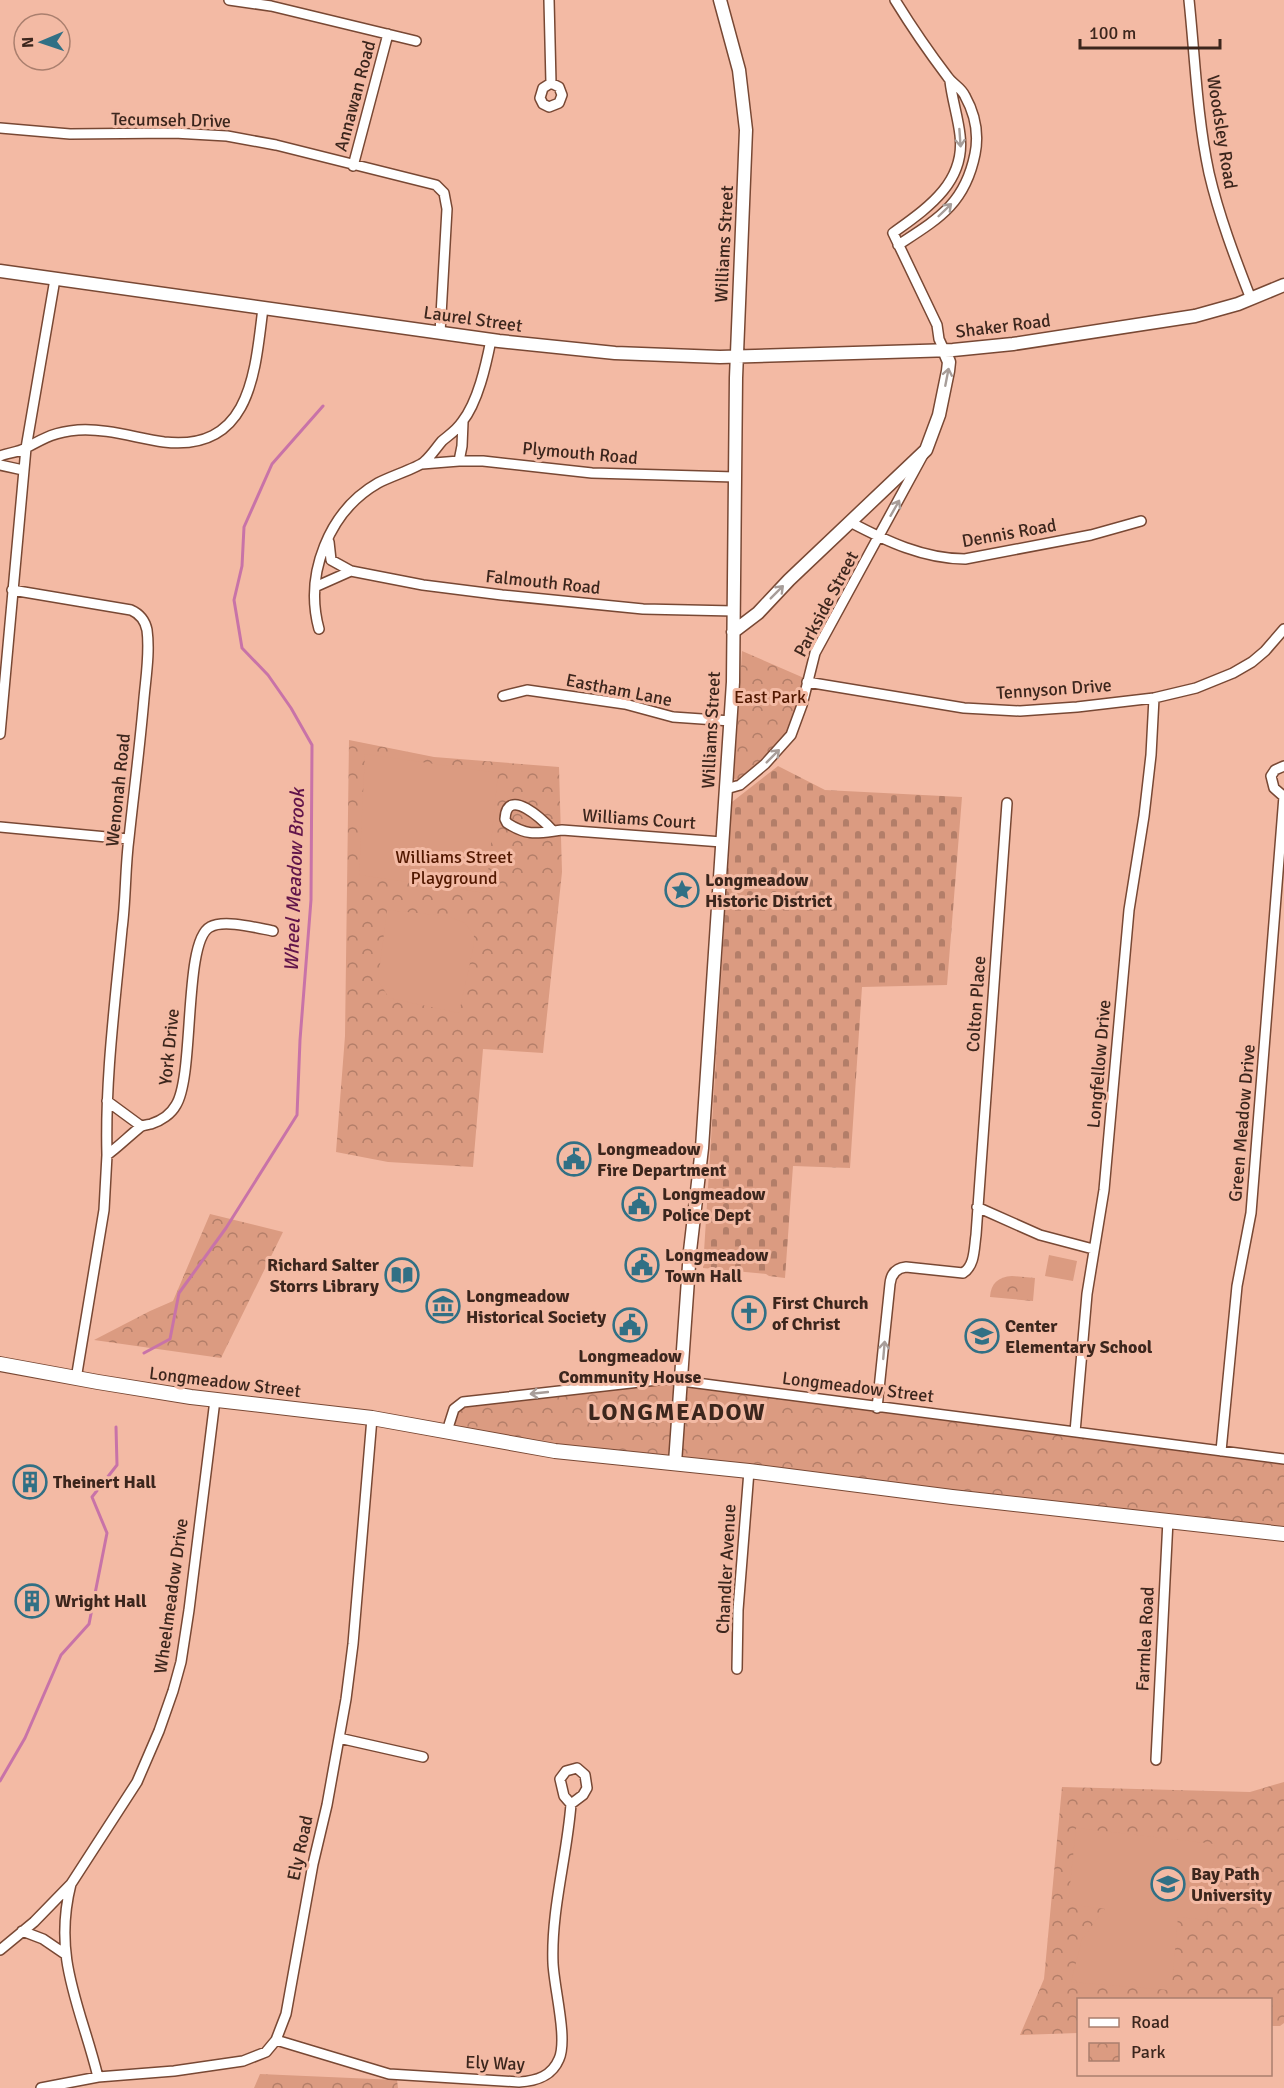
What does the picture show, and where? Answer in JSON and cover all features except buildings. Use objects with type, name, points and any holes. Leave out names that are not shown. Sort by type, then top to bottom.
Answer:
[{"type":"main road","name":"Williams Street","points":[[675,1463],[690,1251],[702,1148],[731,721],[734,632],[737,357],[746,130],[739,70],[720,0]]},
{"type":"main road","name":"Laurel Street","points":[[0,271],[491,340],[615,353],[737,357],[944,350]]},
{"type":"main road","name":"Shaker Road","points":[[734,632],[758,612],[926,450],[939,415],[948,371],[949,362],[944,350],[1013,344],[1195,316],[1251,299],[1284,285]]},
{"type":"main road","name":"Longmeadow Street","points":[[0,1364],[214,1400],[372,1418],[555,1451],[749,1471],[952,1497],[1284,1534]]},
{"type":"street","points":[[229,0],[271,6],[417,41]]},
{"type":"street","points":[[549,0],[551,83]]},
{"type":"street","points":[[895,0],[950,81],[965,95],[976,124],[977,141],[969,177],[963,191],[949,207],[898,245]]},
{"type":"street","name":"Woodsley Road","points":[[1189,0],[1203,138],[1209,173],[1222,220],[1251,299]]},
{"type":"street","name":"Annawan Road","points":[[353,166],[388,34]]},
{"type":"street","points":[[944,350],[939,339],[937,325],[893,233],[932,204],[956,171],[961,137],[950,81]]},
{"type":"street","name":"Tecumseh Drive","points":[[0,128],[70,134],[174,133],[227,136],[276,145],[436,185],[446,196],[447,209],[440,333]]},
{"type":"street","points":[[0,734],[3,656],[12,590],[23,470],[55,279]]},
{"type":"street","points":[[0,456],[26,448],[50,435],[79,430],[179,443],[204,440],[218,434],[230,425],[238,414],[249,391],[256,361],[263,308]]},
{"type":"street","points":[[319,629],[315,614],[315,587],[320,559],[332,531],[346,508],[364,492],[393,475],[422,464],[463,422],[475,395],[491,340]]},
{"type":"street","points":[[459,461],[463,422]]},
{"type":"street","name":"Parkside Street","points":[[726,789],[740,785],[788,740],[798,717],[812,660],[818,646],[926,450]]},
{"type":"street","name":"Plymouth Road","points":[[422,464],[483,461],[606,474],[735,477]]},
{"type":"street","points":[[0,465],[23,470]]},
{"type":"street","name":"Dennis Road","points":[[850,522],[879,537],[930,555],[965,559],[1091,536],[1141,521]]},
{"type":"street","points":[[332,531],[329,546],[331,560],[351,572]]},
{"type":"street","points":[[315,587],[351,572]]},
{"type":"street","name":"Falmouth Road","points":[[351,572],[502,596],[643,609],[734,611]]},
{"type":"street","name":"Wenonah Road","points":[[12,590],[123,608],[138,614],[145,621],[148,641],[146,677],[140,751],[128,839],[123,919],[115,988],[107,1101],[107,1155]]},
{"type":"street","name":"Tennyson Drive","points":[[807,682],[947,706],[987,710],[1056,709],[1154,698],[1196,688],[1233,673],[1258,658],[1284,629]]},
{"type":"street","name":"Eastham Lane","points":[[503,696],[527,690],[624,704],[673,717],[731,721]]},
{"type":"street","name":"Longfellow Drive","points":[[1075,1432],[1082,1336],[1093,1248],[1104,1190],[1129,910],[1144,816],[1151,755],[1154,698]]},
{"type":"street","name":"Green Meadow Drive","points":[[1221,1451],[1237,1286],[1252,1203],[1279,872],[1284,796],[1274,788],[1271,776],[1275,770],[1284,766]]},
{"type":"street","name":"Colton Place","points":[[878,1408],[890,1284],[895,1271],[902,1267],[914,1267],[955,1273],[965,1272],[973,1257],[1007,803]]},
{"type":"street","name":"Williams Court","points":[[553,831],[526,807],[511,806],[505,814],[507,823],[531,834],[562,830],[722,842]]},
{"type":"street","points":[[0,827],[128,839]]},
{"type":"street","name":"York Drive","points":[[107,1155],[141,1126],[157,1122],[166,1116],[175,1106],[180,1095],[194,972],[204,931],[215,925],[228,924],[273,932]]},
{"type":"street","points":[[107,1101],[141,1126]]},
{"type":"street","points":[[76,1378],[104,1210],[107,1155]]},
{"type":"street","points":[[977,1207],[1040,1235],[1093,1248]]},
{"type":"street","name":"Longmeadow Street","points":[[447,1431],[454,1409],[463,1402],[666,1379],[1284,1459]]},
{"type":"street","name":"Wheelmeadow Drive","points":[[0,1950],[47,1910],[71,1884],[137,1782],[159,1731],[181,1662],[214,1400]]},
{"type":"street","name":"Ely Road","points":[[276,2040],[286,2014],[339,1738],[353,1644],[372,1418]]},
{"type":"street","name":"Chandler Avenue","points":[[737,1669],[738,1610],[749,1471]]},
{"type":"street","name":"Farmlea Road","points":[[1156,1760],[1168,1520]]},
{"type":"street","points":[[339,1738],[423,1757]]},
{"type":"street","name":"Ely Way","points":[[276,2040],[396,2075],[519,2082],[531,2081],[546,2075],[556,2066],[562,2046],[553,1961],[558,1900],[571,1804]]},
{"type":"street","points":[[71,1884],[64,1937],[65,1954],[72,1989],[98,2077]]},
{"type":"street","points":[[22,1931],[43,1939],[65,1954]]},
{"type":"street","points":[[41,2088],[98,2077],[174,2072],[243,2061],[266,2052],[276,2040]]},
{"type":"green space","name":"East Park","points":[[742,651],[804,678],[797,713],[785,739],[739,781],[734,779]]},
{"type":"green space","name":"Williams Street Playground","points":[[349,740],[434,757],[559,767],[562,872],[543,1053],[483,1049],[473,1167],[388,1162],[336,1152],[345,1036]]},
{"type":"green space","points":[[365,754],[498,773],[486,893],[359,875]]},
{"type":"green space","points":[[778,766],[825,790],[962,797],[947,985],[862,987],[850,1168],[793,1166],[785,1278],[703,1268],[732,802]]},
{"type":"green space","points":[[387,910],[447,916],[465,923],[474,935],[459,1013],[389,998],[378,980]]},
{"type":"green space","points":[[210,1214],[283,1232],[221,1358],[94,1340],[173,1301]]},
{"type":"green space","points":[[1049,1255],[1077,1261],[1073,1281],[1045,1276]]},
{"type":"green space","points":[[1012,1276],[1035,1278],[1033,1301],[990,1297],[996,1282]]},
{"type":"green space","points":[[647,1380],[1284,1459],[1284,1534],[447,1431],[457,1404]]},
{"type":"green space","name":"Bay Path University","points":[[1284,1782],[1284,2023],[1280,2026],[1272,2026],[1272,1998],[1077,1998],[1077,2033],[1020,2035],[1044,1979],[1062,1787],[1250,1792]]},
{"type":"green space","points":[[1076,1828],[1215,1844],[1207,1920],[1178,1917],[1172,1984],[1168,1990],[1071,1982],[1082,1939],[1105,1909],[1068,1904]]},
{"type":"green space","points":[[260,2074],[397,2080],[398,2088],[254,2088]]},
{"type":"waterway","name":"Wheel Meadow Brook","points":[[144,1353],[170,1339],[179,1293],[226,1228],[297,1115],[300,1040],[311,900],[312,745],[291,708],[268,675],[242,648],[234,600],[242,566],[244,527],[272,464],[323,406]]},
{"type":"waterway","name":"Wheel Meadow Brook","points":[[0,1781],[25,1738],[61,1655],[89,1624],[107,1533],[92,1497],[117,1465],[116,1427]]},
{"type":"place","name":"Longmeadow Historic District","points":[[682,890]]},
{"type":"place","name":"Longmeadow Fire Department","points":[[574,1159]]},
{"type":"place","name":"Longmeadow Police Dept","points":[[639,1204]]},
{"type":"place","name":"Longmeadow Town Hall","points":[[642,1265]]},
{"type":"place","name":"Richard Salter Storrs Library","points":[[402,1275]]},
{"type":"place","name":"Longmeadow Historical Society","points":[[443,1306]]},
{"type":"place","name":"First Church of Christ","points":[[749,1313]]},
{"type":"place","name":"Longmeadow Community House","points":[[630,1325]]},
{"type":"place","name":"Center Elementary School","points":[[982,1336]]},
{"type":"place","name":"Theinert Hall","points":[[30,1482]]},
{"type":"place","name":"Wright Hall","points":[[32,1601]]},
{"type":"place","name":"Bay Path University","points":[[1168,1884]]},
{"type":"district","name":"LONGMEADOW","points":[[677,1412]]}]
